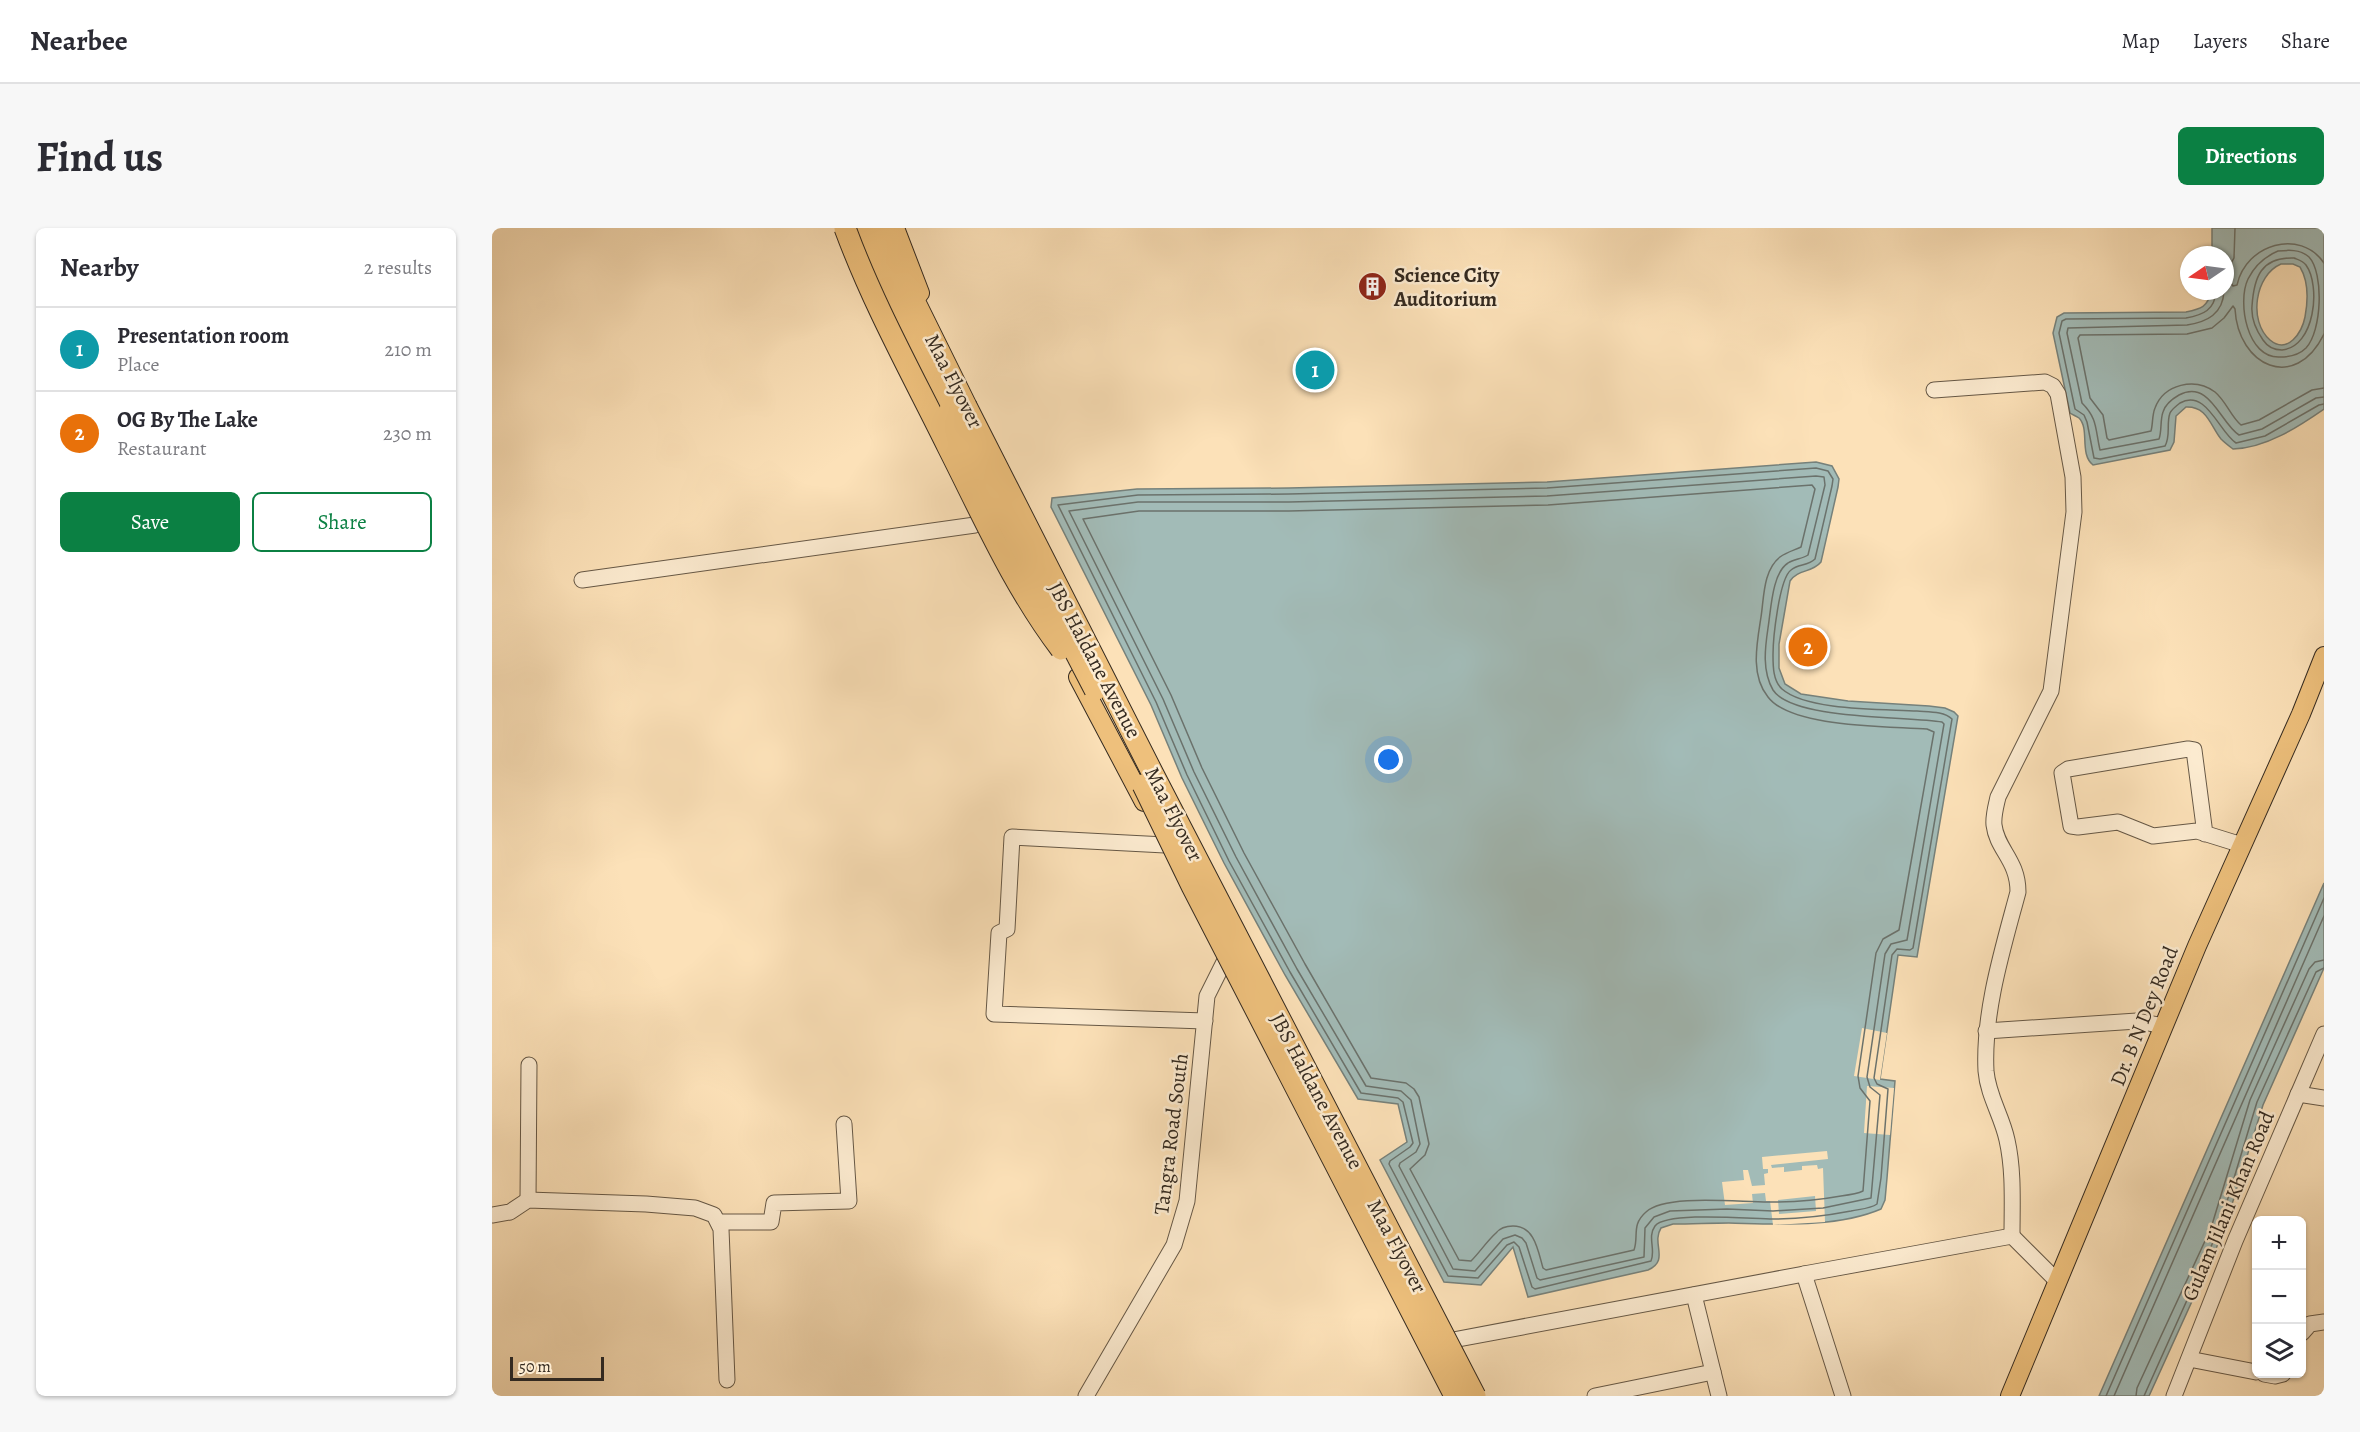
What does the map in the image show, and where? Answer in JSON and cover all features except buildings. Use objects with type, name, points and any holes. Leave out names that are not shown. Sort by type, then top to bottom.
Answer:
[{"type":"highway","points":[[845,228],[870,291],[1024,596],[1098,694]]},
{"type":"highway","name":"Maa Flyover","points":[[866,228],[888,285],[919,349],[1098,694],[1197,896],[1455,1396]]},
{"type":"highway","name":"Maa Flyover","points":[[883,228],[894,260],[916,305],[1153,774],[1475,1396]]},
{"type":"highway","points":[[894,228],[905,275],[916,305]]},
{"type":"main road","name":"JBS Haldane Avenue","points":[[859,228],[891,308],[980,490],[1338,1179],[1448,1396]]},
{"type":"main road","name":"JBS Haldane Avenue","points":[[894,228],[933,325],[1003,466],[1130,706],[1249,949],[1482,1396]]},
{"type":"main road","name":"Dr. B N Dey Road","points":[[2010,1396],[2164,1026],[2301,714],[2324,656]]},
{"type":"street","points":[[1934,390],[2045,382],[2053,386],[2058,394],[2074,491],[2074,512],[2051,691],[1998,797],[1995,810],[1994,825],[1997,836],[2016,870],[2018,892],[1986,1032],[1986,1072],[1989,1094],[2007,1139],[2012,1174],[2012,1236],[2057,1281]]},
{"type":"street","points":[[582,580],[975,525]]},
{"type":"street","points":[[2205,834],[2194,750],[2188,749],[2068,769],[2062,773],[2071,826],[2118,822],[2153,836],[2197,831],[2205,834],[2242,845]]},
{"type":"street","points":[[1165,845],[1012,837],[1007,929],[999,933],[993,1014],[1205,1021]]},
{"type":"street","points":[[1224,962],[1249,949]]},
{"type":"street","name":"Tangra Road South","points":[[1086,1396],[1166,1261],[1181,1227],[1187,1201],[1207,996],[1224,962]]},
{"type":"street","points":[[1986,1032],[2137,1020],[2164,1026]]},
{"type":"street","name":"Gulam Jilani Khan Road","points":[[2174,1396],[2235,1241],[2324,1034]]},
{"type":"street","points":[[528,1200],[529,1065]]},
{"type":"street","points":[[2298,1094],[2324,1098]]},
{"type":"street","points":[[719,1222],[771,1222],[774,1203],[849,1201],[844,1124]]},
{"type":"street","points":[[492,1215],[510,1212],[528,1200],[646,1204],[695,1208],[714,1215],[721,1229],[727,1380]]},
{"type":"street","points":[[1453,1340],[2012,1236]]},
{"type":"street","points":[[1804,1274],[1843,1396]]},
{"type":"street","points":[[1694,1294],[1719,1396]]},
{"type":"street","points":[[2306,1328],[2310,1324],[2324,1322]]},
{"type":"street","points":[[2188,1359],[2252,1371]]},
{"type":"street","points":[[1595,1396],[1713,1372]]},
{"type":"water","points":[[2212,228],[2324,228],[2324,409],[2269,441],[2233,449],[2221,439],[2203,413],[2186,407],[2176,416],[2174,442],[2170,450],[2093,465],[2086,455],[2082,423],[2079,418],[2070,413],[2053,333],[2057,317],[2064,313],[2186,312],[2200,308],[2208,301],[2234,300],[2234,246],[2212,246]],"holes":[[[2281,264],[2293,264],[2300,267],[2306,285],[2305,317],[2301,329],[2293,340],[2283,345],[2277,344],[2263,332],[2259,322],[2257,299],[2260,288],[2265,278]]]},
{"type":"water","points":[[1816,462],[1832,466],[1839,479],[1838,487],[1821,562],[1793,577],[1790,581],[1779,644],[1779,668],[1785,684],[1801,694],[1848,701],[1945,708],[1958,716],[1917,957],[1898,955],[1880,1079],[1895,1081],[1885,1200],[1881,1209],[1845,1219],[1806,1224],[1673,1224],[1661,1228],[1658,1234],[1658,1261],[1648,1270],[1528,1297],[1513,1247],[1481,1285],[1444,1282],[1380,1160],[1407,1142],[1398,1104],[1358,1099],[1285,975],[1224,863],[1182,778],[1151,705],[1051,507],[1052,498],[1137,489],[1547,482]]},
{"type":"water","points":[[2324,883],[2324,968],[2263,1105],[2223,1233],[2149,1396],[2099,1396]]},
{"type":"pier","points":[[1862,1028],[1887,1033],[1880,1080],[1854,1076]]},
{"type":"pier","points":[[1867,1086],[1894,1088],[1890,1135],[1864,1133]]},
{"type":"pier","points":[[1827,1151],[1828,1159],[1771,1165],[1772,1168],[1784,1167],[1784,1172],[1802,1170],[1802,1166],[1817,1165],[1818,1169],[1823,1168],[1825,1222],[1773,1225],[1770,1201],[1766,1201],[1765,1193],[1752,1194],[1753,1203],[1725,1205],[1722,1182],[1744,1180],[1743,1170],[1748,1170],[1752,1186],[1765,1185],[1764,1174],[1768,1173],[1768,1169],[1763,1169],[1762,1157]],"holes":[[[1815,1196],[1816,1211],[1779,1214],[1778,1200]]]},
{"type":"place","name":"Science City Auditorium","points":[[1373,287]]},
{"type":"place","name":"Presentation room","points":[[1315,370]]},
{"type":"place","name":"OG By The Lake","points":[[1808,647]]}]
